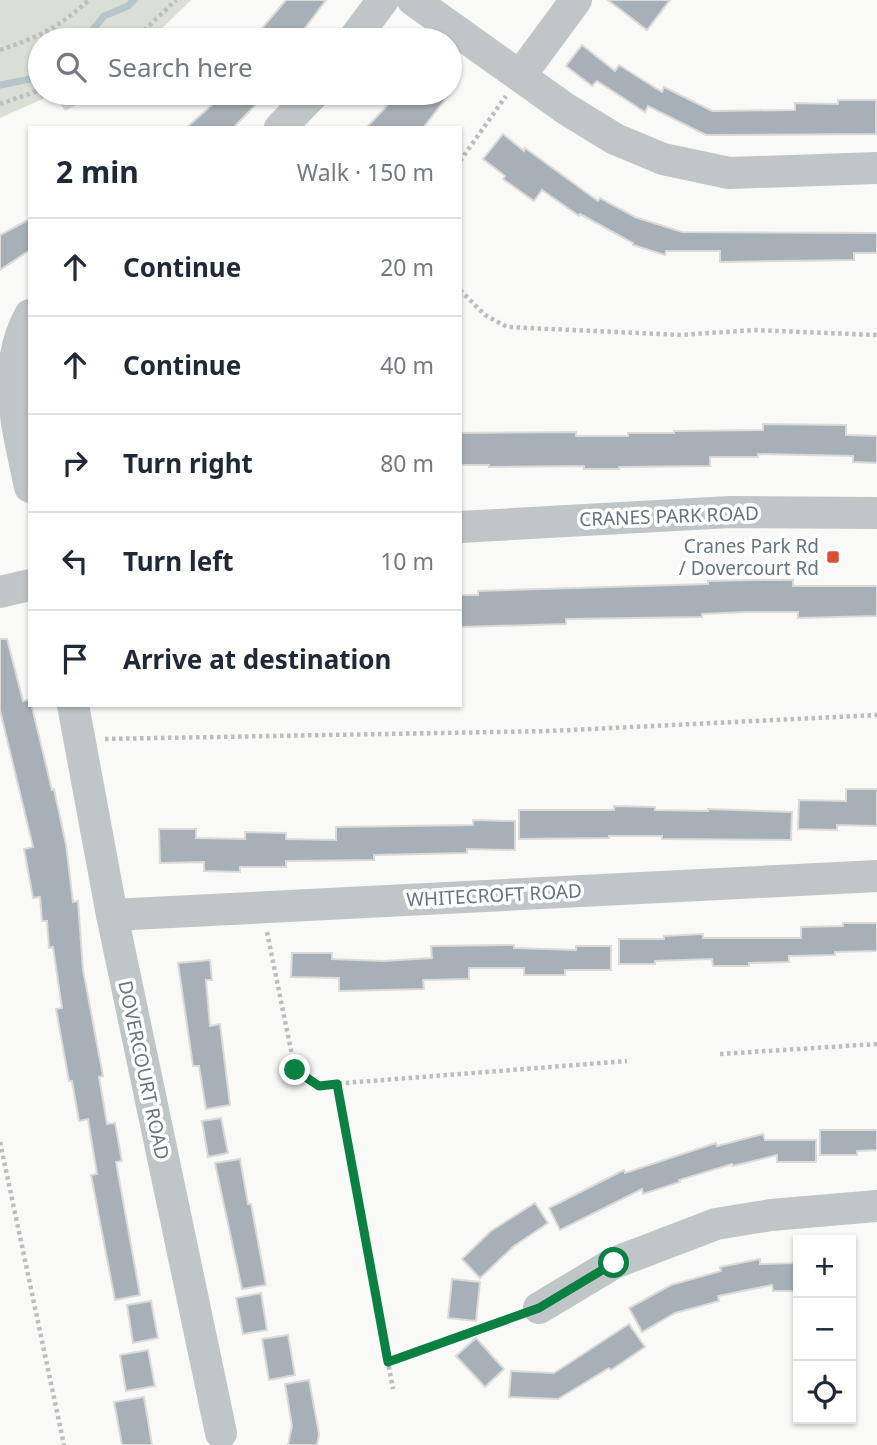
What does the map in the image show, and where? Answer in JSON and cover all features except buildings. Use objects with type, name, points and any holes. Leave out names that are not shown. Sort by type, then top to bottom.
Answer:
[{"type":"street","points":[[362,28],[383,0]]},
{"type":"street","points":[[413,0],[452,28]]},
{"type":"street","points":[[520,76],[576,0]]},
{"type":"street","points":[[462,35],[566,109],[615,139],[663,159],[729,173],[877,168]]},
{"type":"street","points":[[282,126],[302,105]]},
{"type":"street","points":[[28,318],[20,331],[10,374],[11,401],[22,418],[28,470]]},
{"type":"street","name":"CRANES PARK ROAD","points":[[462,527],[730,512],[877,513]]},
{"type":"street","points":[[0,592],[28,585]]},
{"type":"street","name":"DOVERCOURT ROAD","points":[[73,707],[112,915],[221,1433]]},
{"type":"street","name":"WHITECROFT ROAD","points":[[112,915],[877,876]]},
{"type":"street","points":[[539,1308],[614,1263],[716,1224],[771,1215],[877,1206]]},
{"type":"path","points":[[54,28],[89,0]]},
{"type":"path","points":[[147,28],[176,0]]},
{"type":"path","points":[[0,50],[28,41]]},
{"type":"path","points":[[462,158],[520,76]]},
{"type":"path","points":[[0,104],[28,94]]},
{"type":"path","points":[[462,292],[485,315],[507,327],[682,335],[753,330],[877,335]]},
{"type":"path","points":[[80,740],[550,731],[877,715]]},
{"type":"path","points":[[262,907],[295,1070],[319,1086],[627,1061]]},
{"type":"path","points":[[720,1054],[877,1044]]},
{"type":"path","points":[[337,1084],[393,1389]]},
{"type":"path","points":[[0,1142],[64,1445]]},
{"type":"path","points":[[388,1362],[539,1308]]},
{"type":"shaded area","points":[[0,0],[191,0],[162,28],[28,28],[29,105],[0,118]]},
{"type":"shaded area","points":[[61,105],[76,105],[65,111]]},
{"type":"waterway","points":[[94,28],[104,16],[128,6],[134,0]]},
{"type":"waterway","points":[[0,85],[28,79]]},
{"type":"place","name":"Cranes Park Rd / Dovercourt Rd","points":[[833,557]]},
{"type":"route","points":[[295,1070],[319,1086],[337,1084],[388,1362],[539,1308],[614,1263]]}]
